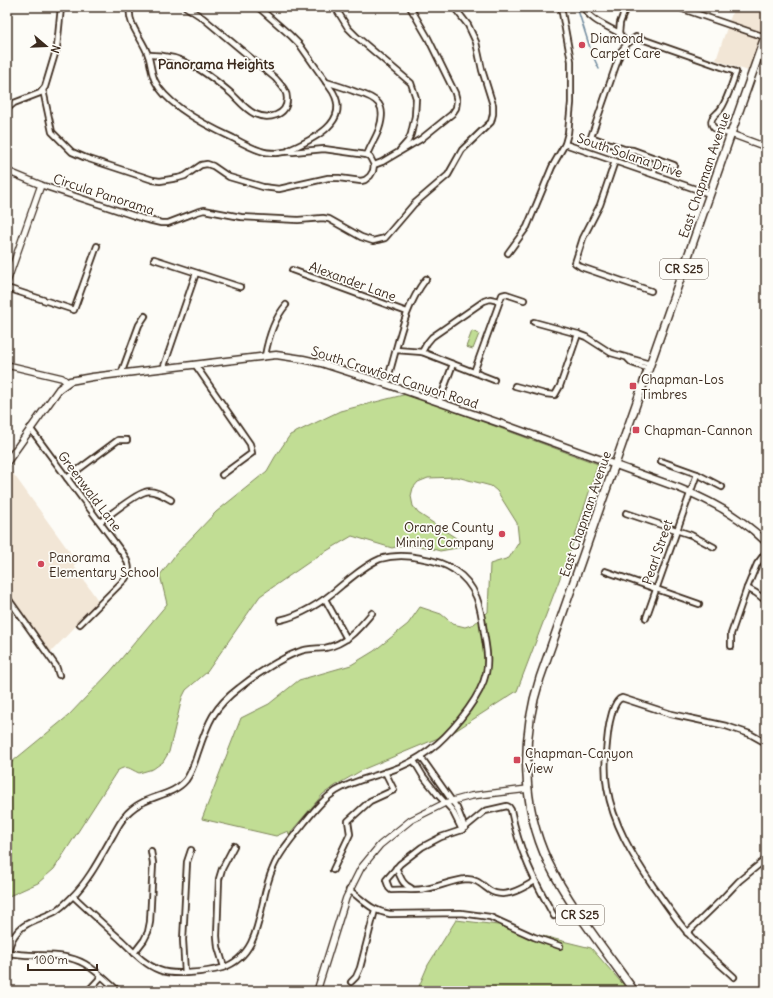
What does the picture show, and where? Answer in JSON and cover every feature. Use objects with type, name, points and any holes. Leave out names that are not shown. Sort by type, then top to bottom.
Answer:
[{"type":"main road","name":"East Chapman Avenue","points":[[634,991],[565,893],[543,850],[537,833],[528,789],[527,742],[530,720],[536,690],[765,36]]},
{"type":"main road","name":"South Crawford Canyon Road","points":[[67,382],[80,379],[196,366],[265,356],[303,359],[439,402],[690,492],[729,512],[766,542]]},
{"type":"main road","points":[[7,462],[59,389],[67,382]]},
{"type":"street","points":[[61,7],[57,47],[43,90],[52,132],[72,152],[153,180],[160,181],[185,176],[200,165],[207,164],[213,166],[229,177],[263,187],[278,189],[328,178],[361,181],[365,180],[373,171],[374,165],[370,157],[367,155],[324,150],[294,152],[289,150]]},
{"type":"street","points":[[130,7],[130,15],[133,26],[148,55],[155,82],[162,91],[177,106],[203,123],[257,150],[276,153],[289,150],[323,133],[333,120],[337,102],[333,92],[300,45],[258,7]]},
{"type":"street","points":[[148,55],[170,56],[185,61],[216,81],[244,107],[255,114],[271,117],[278,115],[283,111],[286,106],[287,94],[275,78],[203,18],[186,7]]},
{"type":"street","points":[[335,7],[348,28],[371,50],[411,83],[416,107],[413,126],[408,141],[399,152]]},
{"type":"street","points":[[374,165],[382,162],[421,139],[452,114],[456,108],[457,101],[455,92],[428,38],[410,7]]},
{"type":"street","name":"Circula Panorama","points":[[7,171],[41,185],[144,219],[161,223],[204,210],[242,217],[298,220],[323,218],[329,219],[361,237],[373,240],[385,238],[414,204],[448,175],[462,150],[491,122],[493,105],[474,35],[454,7]]},
{"type":"street","points":[[508,253],[527,227],[552,167],[566,144],[571,103],[572,78],[571,61],[561,7]]},
{"type":"street","points":[[593,7],[585,9],[595,20],[619,33],[627,44]]},
{"type":"street","points":[[619,33],[620,23],[626,7]]},
{"type":"street","points":[[677,7],[765,36]]},
{"type":"street","points":[[674,165],[591,137],[622,51],[636,36],[736,72],[722,109],[714,116],[711,123],[712,126],[717,130],[766,147]]},
{"type":"street","points":[[326,82],[367,95],[374,98],[380,105],[382,115],[379,128],[367,155]]},
{"type":"street","points":[[7,110],[14,103],[43,90]]},
{"type":"street","name":"South Solana Drive","points":[[566,144],[710,194]]},
{"type":"street","points":[[653,174],[658,159]]},
{"type":"street","points":[[615,161],[600,205],[583,238],[575,263],[581,267],[651,291]]},
{"type":"street","points":[[7,282],[41,185]]},
{"type":"street","points":[[7,288],[74,310],[97,246]]},
{"type":"street","points":[[154,259],[196,274],[240,287]]},
{"type":"street","name":"Alexander Lane","points":[[292,270],[407,312]]},
{"type":"street","points":[[163,369],[196,274]]},
{"type":"street","points":[[386,384],[407,312],[418,290],[426,279]]},
{"type":"street","points":[[474,372],[499,301],[504,294],[524,300]]},
{"type":"street","points":[[422,352],[423,348],[432,337],[484,301],[490,299],[499,301]]},
{"type":"street","points":[[265,356],[276,321],[280,312],[286,305]]},
{"type":"street","points":[[120,374],[139,326],[145,316]]},
{"type":"street","points":[[534,322],[586,337],[604,350],[628,359],[633,358],[650,366]]},
{"type":"street","points":[[514,386],[555,395],[560,386],[578,334]]},
{"type":"street","points":[[396,350],[422,352],[494,380]]},
{"type":"street","points":[[439,402],[453,364]]},
{"type":"street","points":[[7,365],[62,378],[67,382]]},
{"type":"street","points":[[196,366],[250,444],[252,453],[222,475]]},
{"type":"street","name":"Greenwald Lane","points":[[30,428],[124,555],[130,568],[129,574],[125,579],[80,624]]},
{"type":"street","points":[[67,478],[118,440],[127,440]]},
{"type":"street","points":[[661,461],[697,474],[722,487]]},
{"type":"street","name":"Pearl Street","points":[[646,618],[697,474]]},
{"type":"street","points":[[100,522],[136,496],[146,491],[159,493],[171,500]]},
{"type":"street","points":[[626,513],[691,535],[714,547]]},
{"type":"street","points":[[731,646],[731,634],[747,588],[757,564],[766,552]]},
{"type":"street","points":[[73,896],[134,953],[151,966],[172,973],[185,973],[219,969],[224,967],[239,958],[253,941],[269,876],[273,867],[284,849],[317,808],[331,794],[342,786],[414,761],[441,742],[456,726],[479,694],[484,682],[488,658],[481,609],[473,588],[462,575],[446,565],[434,561],[401,556],[379,560],[367,566],[325,599],[296,616],[280,620]]},
{"type":"street","points":[[605,570],[699,604]]},
{"type":"street","points":[[747,588],[766,601]]},
{"type":"street","points":[[7,597],[56,666],[59,675]]},
{"type":"street","points":[[325,599],[347,639]]},
{"type":"street","points":[[7,990],[9,953],[12,941],[18,931],[29,923],[57,910],[73,896],[91,873],[127,813],[137,805],[170,792],[186,780],[190,773],[205,729],[211,717],[226,699],[252,679],[290,655],[302,650],[333,646],[347,639],[372,613]]},
{"type":"street","points":[[734,976],[687,932],[665,903],[623,838],[613,812],[607,789],[605,760],[609,730],[616,702],[622,698],[671,714],[726,726],[750,734],[766,743]]},
{"type":"street","points":[[420,757],[434,774],[445,793],[457,808],[463,829]]},
{"type":"street","points":[[414,761],[423,776],[452,810],[463,829]]},
{"type":"street","points":[[333,870],[350,834],[348,821],[370,802],[394,790],[385,772]]},
{"type":"street","points":[[317,991],[340,914],[349,890],[361,868],[390,835],[411,820],[452,800],[482,794],[528,789]]},
{"type":"street","points":[[535,881],[522,889],[503,894],[494,893],[477,881],[468,879],[424,889],[391,890],[388,888],[386,880],[396,868],[414,853],[431,842],[463,829],[484,811],[501,807],[509,808],[519,844],[535,881],[554,916]]},
{"type":"street","points":[[224,967],[218,947],[217,936],[219,880],[222,869],[234,846]]},
{"type":"street","points":[[185,973],[183,940],[187,862],[191,850]]},
{"type":"street","points":[[134,953],[144,940],[148,932],[150,922],[153,863],[151,851]]},
{"type":"street","points":[[687,932],[722,900],[738,881],[766,859]]},
{"type":"street","points":[[396,868],[406,886],[414,889]]},
{"type":"street","points":[[349,890],[375,910],[390,914],[461,913],[490,917],[534,937],[560,946]]},
{"type":"street","points":[[351,982],[356,977],[360,968],[375,910]]},
{"type":"street","points":[[9,953],[65,957],[84,964],[118,991]]},
{"type":"street","points":[[88,991],[101,977]]},
{"type":"shaded area","points":[[734,7],[766,7],[766,24],[751,72],[716,60]]},
{"type":"shaded area","name":"Panorama Elementary School","points":[[12,472],[77,562],[74,566],[99,602],[50,653],[7,595],[7,478]]},
{"type":"green space","points":[[472,331],[479,334],[473,349],[466,347]]},
{"type":"green space","points":[[407,394],[598,464],[571,549],[517,691],[455,731],[364,769],[338,784],[323,794],[289,834],[288,831],[276,836],[202,819],[241,718],[269,704],[299,680],[351,665],[374,651],[408,624],[420,607],[441,614],[453,624],[465,627],[474,624],[488,612],[490,564],[509,558],[519,542],[517,523],[497,491],[491,486],[457,477],[428,478],[418,482],[413,488],[411,496],[413,506],[418,513],[468,546],[440,551],[426,547],[403,545],[392,548],[352,536],[318,556],[260,596],[207,672],[186,690],[182,698],[169,752],[163,762],[153,769],[139,773],[126,768],[117,771],[54,869],[38,883],[7,897],[7,766],[68,716],[110,672],[167,604],[160,575],[176,554],[216,512],[267,471],[290,435],[340,411]]},
{"type":"green space","points":[[456,920],[498,925],[591,948],[629,991],[417,991],[428,965]]},
{"type":"waterway","points":[[577,7],[592,54],[599,69]]},
{"type":"place","name":"Diamond Carpet Care","points":[[582,45]]},
{"type":"place","name":"Chapman-Los Timbres","points":[[633,386]]},
{"type":"place","name":"Chapman-Cannon","points":[[636,430]]},
{"type":"place","name":"Orange County Mining Company","points":[[502,534]]},
{"type":"place","name":"Panorama Elementary School","points":[[41,564]]},
{"type":"place","name":"Chapman-Canyon View","points":[[517,760]]},
{"type":"district","name":"Panorama Heights","points":[[216,64]]}]
